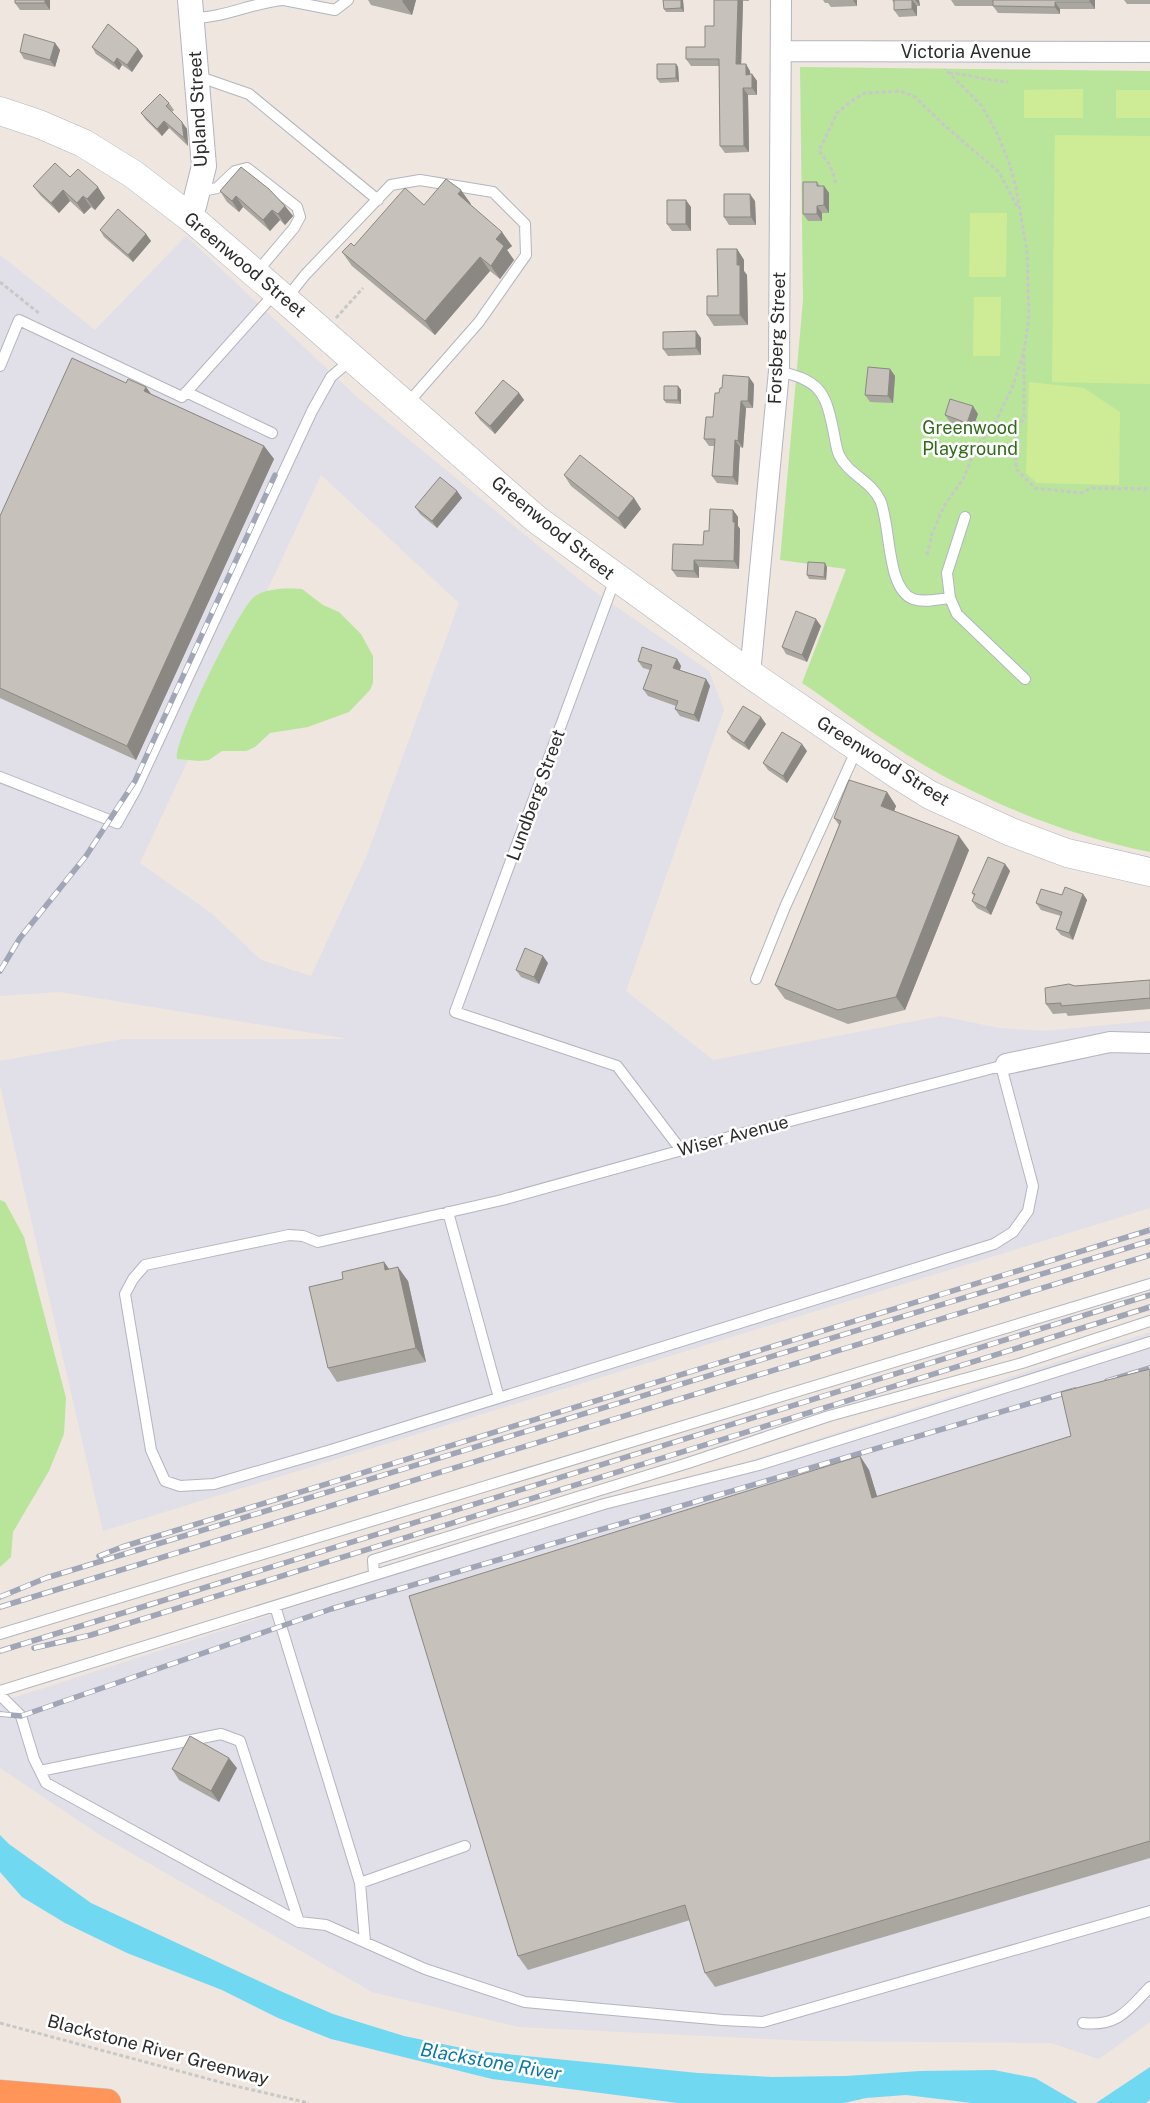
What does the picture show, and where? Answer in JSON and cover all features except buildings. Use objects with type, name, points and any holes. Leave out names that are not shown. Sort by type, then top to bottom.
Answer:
[{"type":"highway","points":[[0,2094],[107,2103]]},
{"type":"main road","name":"Greenwood Street","points":[[0,111],[39,124],[83,143],[133,174],[192,204],[256,274],[536,519],[750,674],[858,748],[930,795],[1011,832],[1067,853],[1150,872]]},
{"type":"street","name":"Forsberg Street","points":[[750,674],[779,371],[781,0]]},
{"type":"street","name":"Upland Street","points":[[191,9],[204,166],[192,204]]},
{"type":"street","name":"Victoria Avenue","points":[[782,51],[1150,52]]},
{"type":"street","name":"Wiser Avenue","points":[[1003,1065],[1110,1042],[1150,1044]]},
{"type":"lane","points":[[191,9],[208,18],[267,2],[283,0],[334,10],[348,0]]},
{"type":"lane","points":[[197,76],[249,94],[378,200]]},
{"type":"lane","points":[[192,204],[217,188],[235,171],[247,168],[297,207],[300,218],[294,228],[256,274]]},
{"type":"lane","points":[[0,366],[19,320],[182,398],[281,296],[305,276],[391,186],[420,180],[493,192],[525,224],[526,255],[479,322],[406,404]]},
{"type":"lane","points":[[0,778],[117,822],[140,780],[312,412],[331,377],[353,358]]},
{"type":"lane","points":[[779,371],[806,378],[818,388],[829,406],[838,454],[844,464],[868,483],[880,499],[886,521],[892,567],[900,588],[911,598],[925,601],[950,598]]},
{"type":"lane","points":[[186,392],[272,433]]},
{"type":"lane","points":[[964,517],[947,573],[950,598],[957,614],[1025,679]]},
{"type":"lane","name":"Lundberg Street","points":[[616,578],[456,1012],[617,1066],[680,1150]]},
{"type":"lane","points":[[756,979],[785,907],[858,748]]},
{"type":"lane","points":[[448,1212],[499,1398],[994,1244],[1001,1240],[1013,1232],[1028,1212],[1033,1186],[1003,1065]]},
{"type":"lane","name":"Wiser Avenue","points":[[499,1398],[214,1484],[180,1486],[165,1481],[151,1450],[125,1294],[133,1279],[144,1265],[289,1235],[303,1236],[318,1242],[502,1200],[680,1150],[1003,1065]]},
{"type":"lane","points":[[0,1634],[1150,1284]]},
{"type":"lane","points":[[374,1576],[373,1560],[688,1463],[829,1416],[1022,1363],[1150,1322]]},
{"type":"lane","points":[[0,1691],[604,1504],[759,1465],[1150,1342]]},
{"type":"lane","points":[[274,1606],[360,1883],[365,1942]]},
{"type":"lane","points":[[0,1695],[21,1716],[34,1759],[46,1783],[299,1922],[326,1925],[425,1969],[524,2002],[763,2022],[1150,1911]]},
{"type":"lane","points":[[40,1771],[220,1734],[240,1740],[299,1922]]},
{"type":"lane","points":[[360,1883],[465,1846]]},
{"type":"lane","points":[[1084,2023],[1097,2025],[1113,2022],[1128,2010],[1150,1987]]},
{"type":"path","points":[[938,52],[944,69],[981,105],[997,133],[1016,188],[1018,209],[1027,251],[1029,283],[1029,316],[1024,352],[1024,419],[1016,430],[1016,468],[1035,488],[1055,492],[1081,493],[1092,488],[1150,490]]},
{"type":"path","points":[[948,72],[984,80],[1008,82]]},
{"type":"path","points":[[836,183],[830,165],[819,151],[837,113],[865,93],[901,91],[915,97],[944,125],[999,172],[1018,209]]},
{"type":"path","points":[[0,282],[47,320]]},
{"type":"path","points":[[335,318],[364,288]]},
{"type":"path","points":[[927,556],[932,534],[944,506],[963,479],[976,448],[996,421],[1012,388],[1024,352]]},
{"type":"path","name":"Blackstone River Greenway","points":[[0,2023],[231,2085],[309,2103]]},
{"type":"shaded area","points":[[186,236],[357,397],[592,590],[709,671],[724,710],[626,991],[713,1060],[941,1016],[999,1028],[1043,1031],[1150,1021],[1150,1208],[103,1531],[0,1085],[0,1061],[123,1039],[349,1039],[60,992],[0,996],[0,255],[95,330]],"holes":[[[321,475],[459,603],[367,855],[311,976],[261,960],[211,913],[140,863]]]},
{"type":"shaded area","points":[[1150,1332],[1150,2022],[1099,2059],[1051,2043],[811,2041],[519,2027],[372,1992],[100,1835],[0,1768],[0,1702]]},
{"type":"green space","name":"Greenwood Playground","points":[[800,67],[1150,71],[1150,852],[1082,835],[983,796],[920,763],[802,683],[846,569],[780,560],[803,300]]},
{"type":"green space","points":[[1083,89],[1083,118],[1024,118],[1024,90]]},
{"type":"green space","points":[[1116,90],[1150,90],[1150,118],[1116,118]]},
{"type":"green space","points":[[1055,135],[1150,136],[1150,384],[1052,382]]},
{"type":"green space","points":[[970,213],[1007,213],[1006,277],[969,277]]},
{"type":"green space","points":[[974,297],[1001,297],[1000,356],[973,356]]},
{"type":"green space","points":[[1029,382],[1084,388],[1120,412],[1119,485],[1037,483],[1026,473]]},
{"type":"green space","points":[[302,589],[323,605],[339,612],[361,634],[373,656],[373,683],[370,690],[349,712],[308,727],[270,733],[255,747],[246,751],[222,751],[209,760],[177,759],[185,728],[195,704],[222,649],[246,607],[254,597],[270,590]]},
{"type":"green space","points":[[0,1200],[5,1202],[24,1237],[66,1398],[64,1434],[49,1471],[13,1532],[11,1557],[0,1567]]},
{"type":"water","name":"Blackstone River","points":[[0,1835],[9,1844],[91,1903],[333,2014],[404,2036],[476,2051],[698,2073],[772,2077],[994,2070],[1035,2078],[1078,2103],[972,2103],[906,2095],[866,2098],[844,2103],[678,2103],[492,2079],[331,2039],[278,2018],[222,1990],[127,1953],[65,1923],[22,1897],[0,1872]]},
{"type":"water","points":[[1150,2067],[1150,2100],[1146,2103],[1096,2103]]},
{"type":"railway","points":[[0,971],[20,938],[86,856],[135,781],[275,475]]},
{"type":"railway","points":[[99,1556],[122,1547],[1150,1230]]},
{"type":"railway","points":[[0,1597],[46,1578],[1150,1241]]},
{"type":"railway","points":[[0,1607],[1150,1255]]},
{"type":"railway","points":[[0,1651],[1150,1295]]},
{"type":"railway","points":[[34,1648],[91,1635],[1150,1307]]},
{"type":"railway","points":[[1107,1381],[1150,1368]]},
{"type":"railway","points":[[0,1714],[21,1716],[331,1609],[1075,1390]]}]
